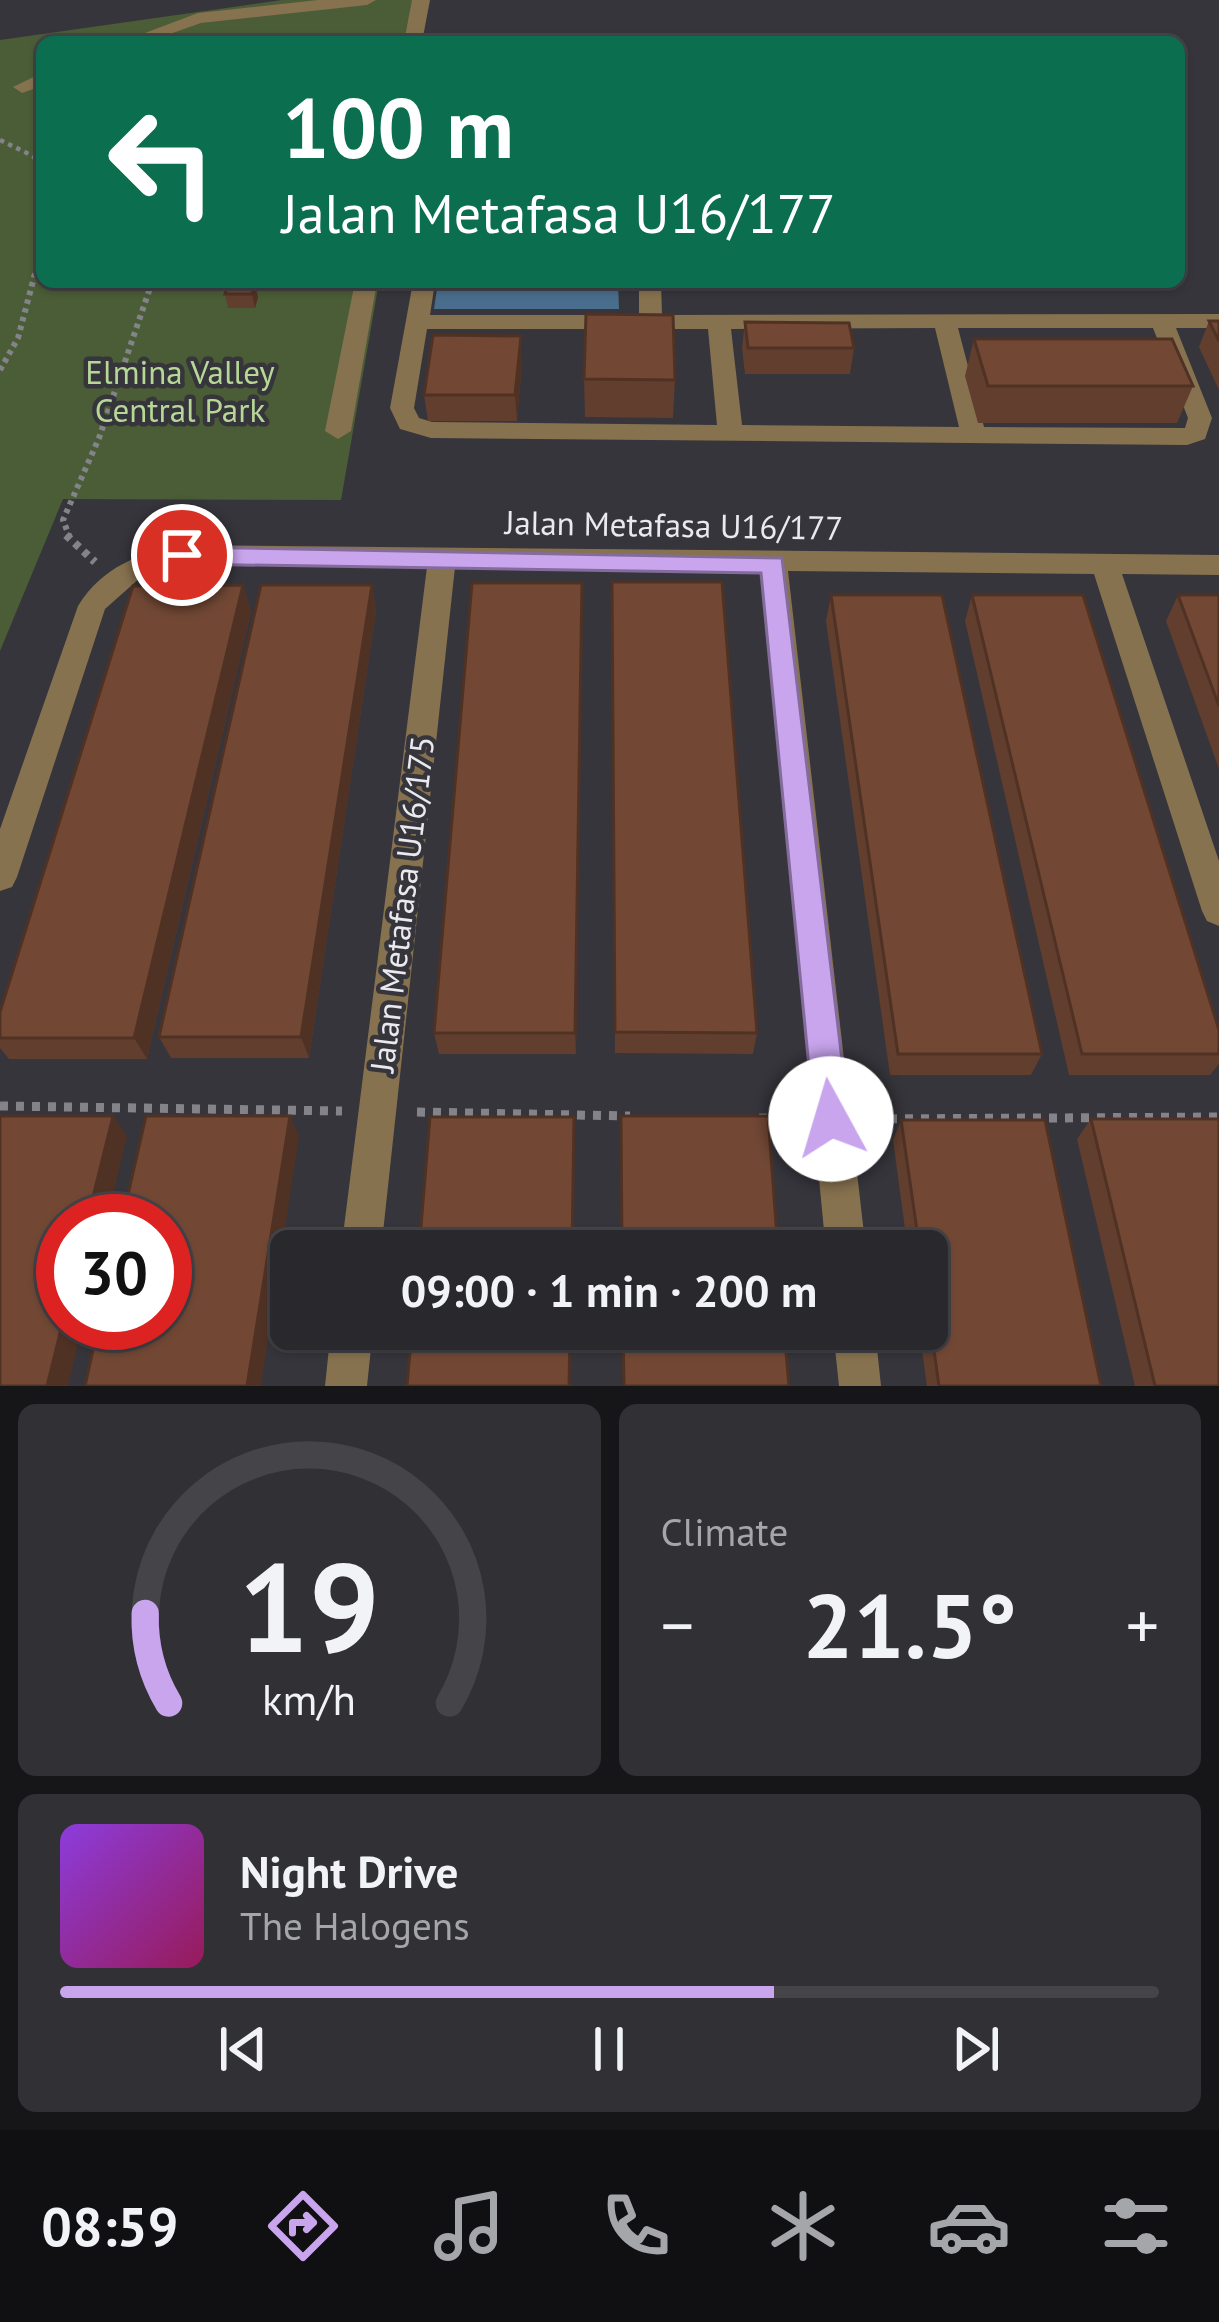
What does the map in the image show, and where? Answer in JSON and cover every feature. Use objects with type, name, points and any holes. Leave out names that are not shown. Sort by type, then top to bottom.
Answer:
[{"type":"street","points":[[147,36],[198,18],[367,0]]},
{"type":"street","points":[[414,36],[421,0]]},
{"type":"street","points":[[338,431],[365,288]]},
{"type":"street","points":[[423,288],[402,408],[409,423],[418,428],[1175,439],[1196,433],[1200,418],[1162,322]]},
{"type":"street","points":[[650,288],[651,322]]},
{"type":"street","points":[[418,322],[1219,322]]},
{"type":"street","points":[[718,322],[730,434]]},
{"type":"street","points":[[945,322],[974,436]]},
{"type":"street","name":"Jalan Metafasa U16/177","points":[[121,561],[182,555],[1219,565]]},
{"type":"street","name":"Jalan Metafasa U16/175","points":[[364,1230],[442,558]]},
{"type":"street","points":[[0,877],[92,606],[121,561]]},
{"type":"street","points":[[773,564],[844,1230]]},
{"type":"street","points":[[1106,564],[1219,911]]},
{"type":"street","points":[[346,1386],[350,1350]]},
{"type":"street","points":[[856,1350],[860,1386]]},
{"type":"path","points":[[0,140],[36,160]]},
{"type":"path","points":[[0,370],[18,338],[36,270]]},
{"type":"path","points":[[121,561],[94,562],[65,534],[63,520],[107,417],[150,288]]},
{"type":"path","points":[[0,1106],[640,1116]]},
{"type":"path","points":[[736,1118],[1219,1117]]},
{"type":"green space","name":"Elmina Valley Central Park","points":[[282,0],[428,0],[422,36],[36,36],[36,288],[378,288],[341,500],[63,499],[0,651],[0,40]]},
{"type":"water","points":[[437,288],[618,288],[619,309],[434,309]]},
{"type":"building","points":[[227,288],[254,288],[252,294],[225,294]]},
{"type":"building","points":[[586,314],[673,315],[675,380],[584,379]]},
{"type":"building","points":[[1209,321],[1219,321],[1219,341]]},
{"type":"building","points":[[745,322],[849,323],[854,348],[748,348]]},
{"type":"building","points":[[433,335],[521,336],[515,395],[424,395]]},
{"type":"building","points":[[974,339],[1172,339],[1193,386],[988,386]]},
{"type":"building","points":[[612,582],[722,582],[757,1033],[615,1032]]},
{"type":"building","points":[[472,583],[582,583],[575,1033],[434,1033]]},
{"type":"building","points":[[243,585],[134,1038],[0,1038],[0,1012],[133,586]]},
{"type":"building","points":[[261,585],[372,585],[301,1037],[159,1037]]},
{"type":"building","points":[[831,595],[942,595],[1042,1054],[898,1054]]},
{"type":"building","points":[[972,595],[1083,595],[1219,1030],[1219,1054],[1082,1054]]},
{"type":"building","points":[[1178,595],[1219,595],[1219,706]]},
{"type":"building","points":[[0,1116],[113,1116],[94,1194],[36,1194],[36,1350],[56,1350],[47,1386],[0,1386]]},
{"type":"building","points":[[146,1116],[290,1116],[247,1386],[85,1386],[93,1350],[192,1350],[192,1194],[128,1194]]},
{"type":"building","points":[[621,1116],[768,1116],[776,1230],[622,1230]]},
{"type":"building","points":[[430,1117],[574,1117],[572,1230],[421,1230]]},
{"type":"building","points":[[1091,1119],[1219,1119],[1219,1386],[1155,1386]]},
{"type":"building","points":[[901,1120],[1045,1120],[1101,1386],[939,1386],[934,1350],[948,1350],[948,1230],[917,1230]]},
{"type":"building","points":[[410,1350],[570,1350],[569,1386],[407,1386]]},
{"type":"building","points":[[623,1350],[786,1350],[789,1386],[624,1386]]},
{"type":"route","points":[[182,555],[773,564],[831,1119]]}]
